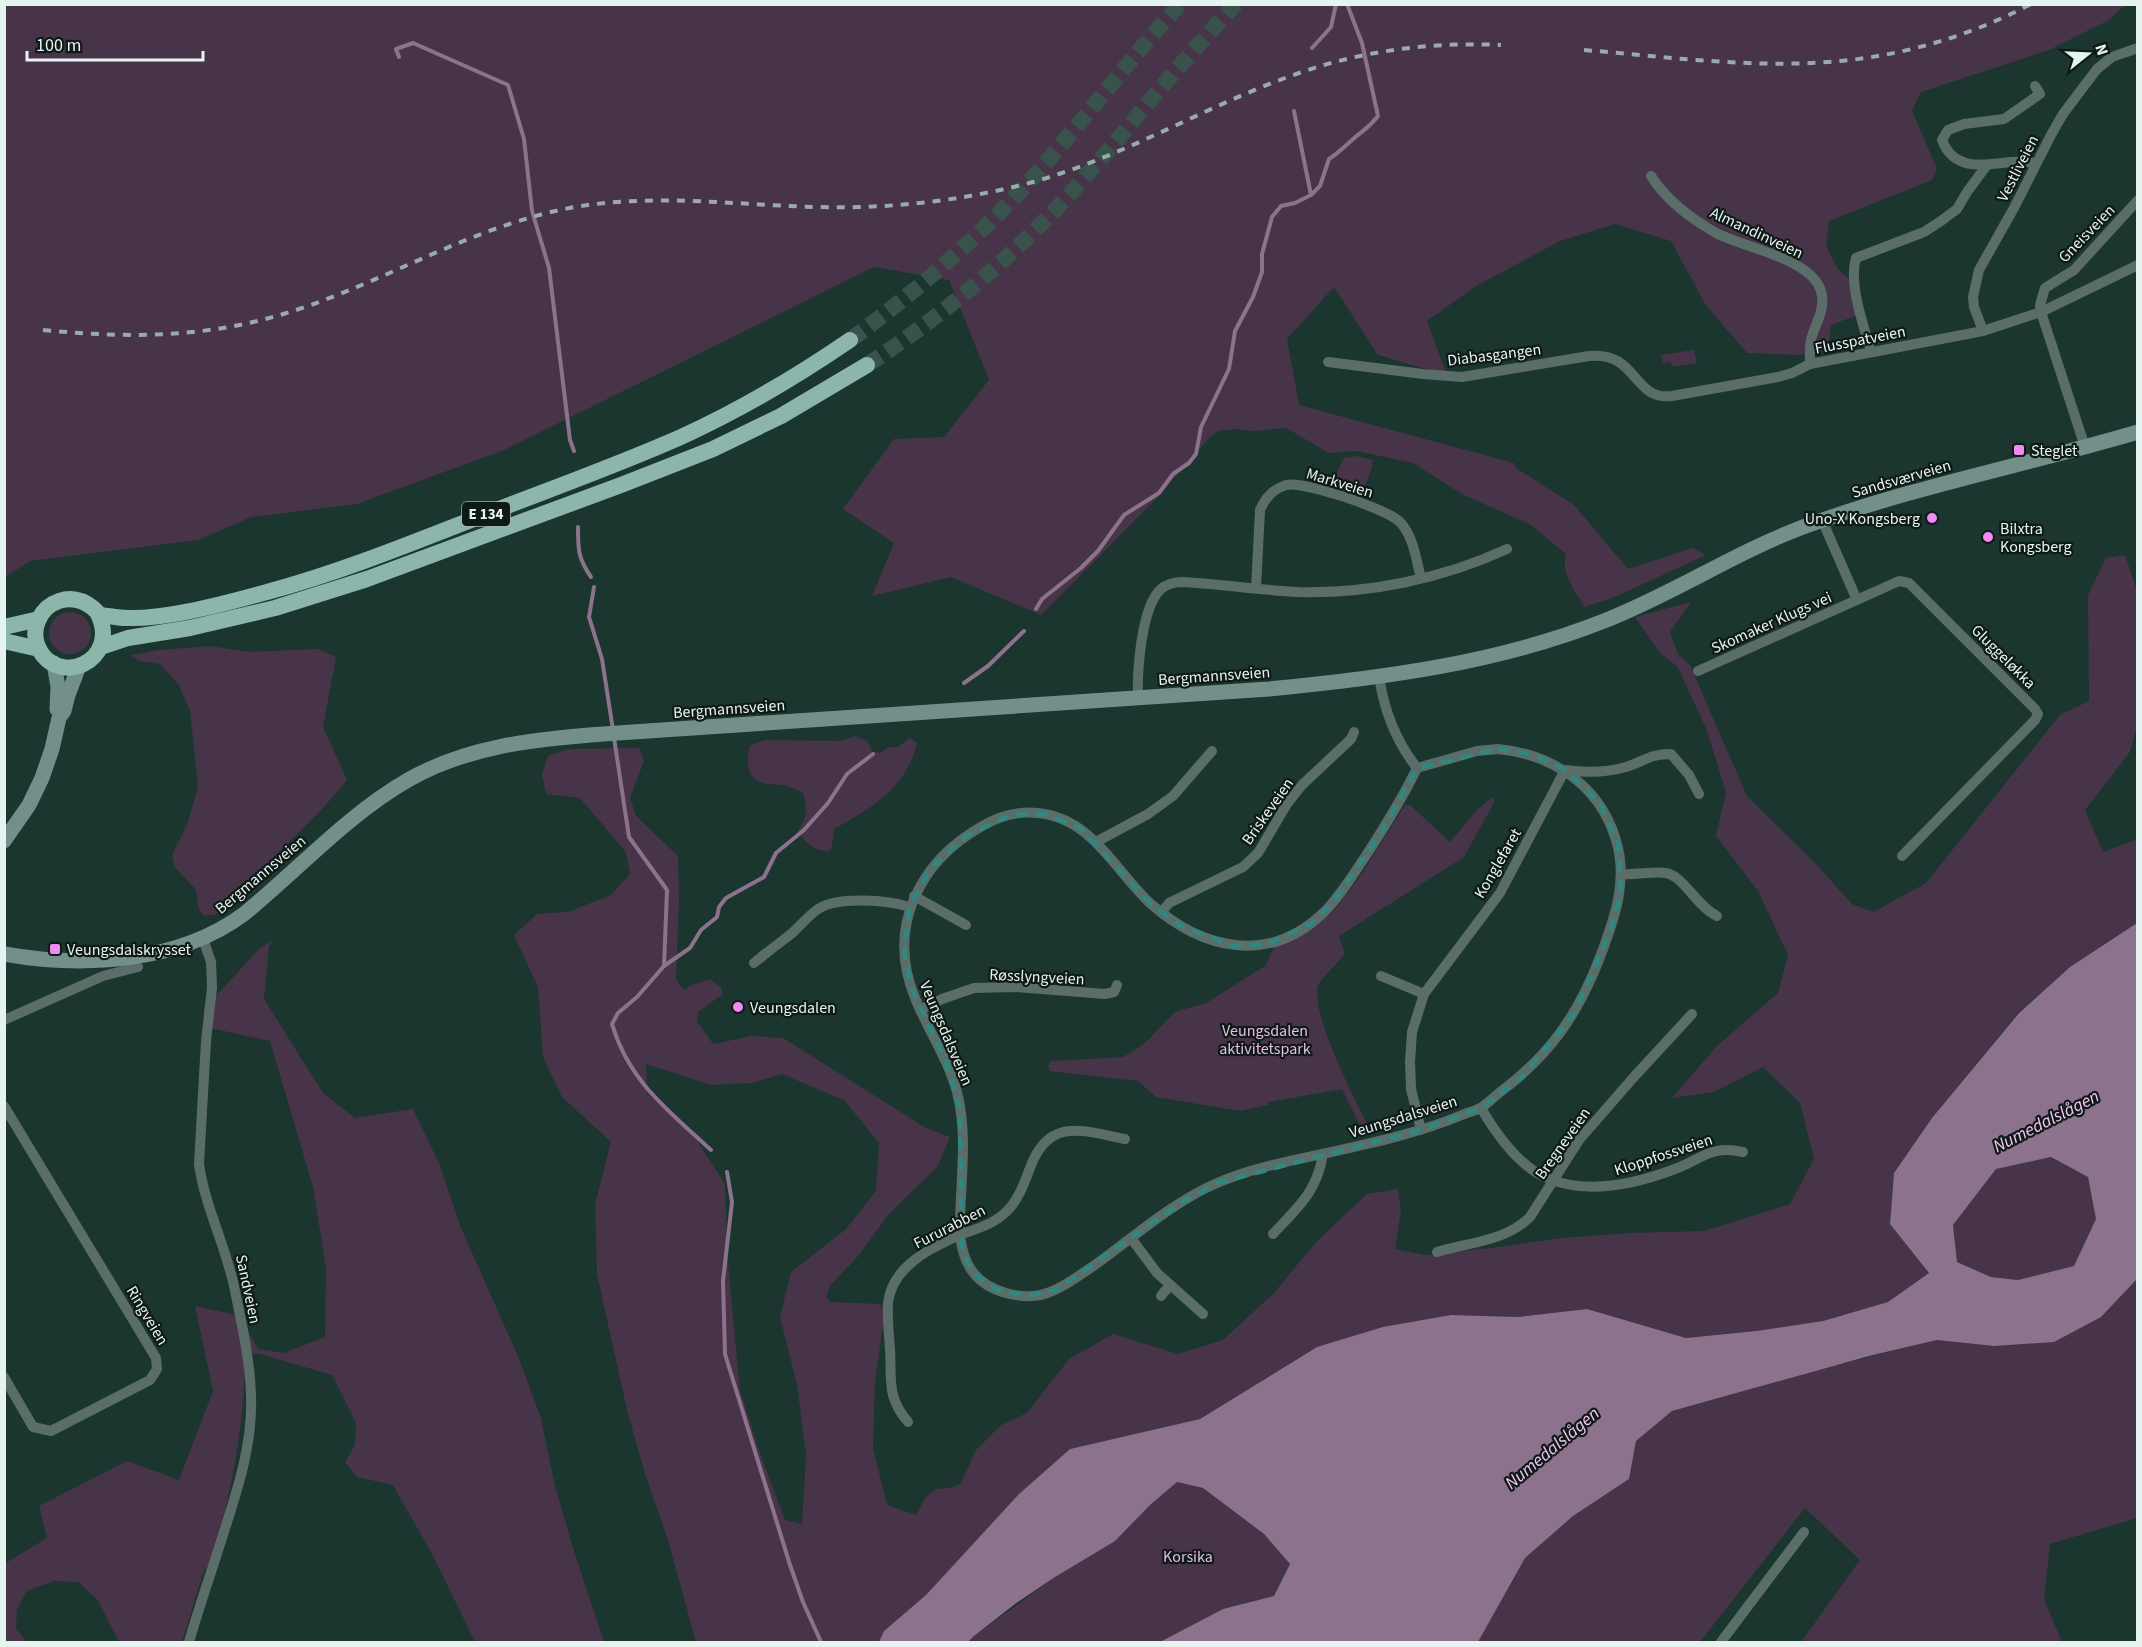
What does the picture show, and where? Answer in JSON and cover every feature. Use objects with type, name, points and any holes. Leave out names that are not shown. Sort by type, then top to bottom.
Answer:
[{"type":"highway","name":"E 134","points":[[4,627],[39,619],[49,606],[65,599],[82,601],[98,614],[135,618],[211,606],[290,586],[387,552],[681,437],[767,393],[850,340]]},
{"type":"highway","name":"E 134","points":[[79,666],[94,658],[101,647],[129,638],[200,626],[275,608],[400,567],[621,485],[713,449],[781,416],[867,365]]},
{"type":"highway","points":[[98,614],[104,630],[101,647]]},
{"type":"highway","points":[[39,619],[36,634],[39,649]]},
{"type":"highway","points":[[4,641],[39,649],[54,663],[66,667],[79,666]]},
{"type":"main road","name":"Sandsværveien","points":[[1516,651],[1619,615],[1749,550],[1822,520],[1889,499],[2138,432]]},
{"type":"main road","name":"Bergmannsveien","points":[[5,954],[50,960],[106,959],[169,949],[203,939],[244,914],[351,821],[385,795],[423,772],[480,752],[519,743],[568,737],[1269,689],[1379,676],[1516,651]]},
{"type":"main road","points":[[4,841],[29,805],[52,749],[59,718],[54,663]]},
{"type":"main road","points":[[59,718],[64,711],[79,666]]},
{"type":"street","name":"Vestliveien","points":[[1983,331],[1974,307],[1973,290],[1976,280],[2035,163],[2063,114],[2097,69],[2112,57],[2138,48]]},
{"type":"street","points":[[2035,86],[2040,93],[2004,119],[1964,124],[1948,130],[1942,140],[1953,157],[1974,165],[2014,161],[2035,163]]},
{"type":"street","points":[[1871,352],[1854,282],[1853,268],[1856,258],[1924,232],[1941,221],[1957,209],[1987,165]]},
{"type":"street","name":"Almandinveien","points":[[1651,176],[1660,191],[1692,219],[1747,247],[1777,255],[1814,278],[1822,297],[1821,310],[1811,339],[1810,364]]},
{"type":"street","name":"Gneisveien","points":[[2041,312],[2041,296],[2045,288],[2074,270],[2138,200]]},
{"type":"street","name":"Flusspatveien","points":[[1649,392],[1659,397],[1672,396],[1792,373],[1810,364],[1983,331],[2041,312],[2138,265]]},
{"type":"street","points":[[2041,312],[2085,447]]},
{"type":"street","name":"Diabasgangen","points":[[1329,362],[1462,377],[1606,355],[1621,363],[1649,392]]},
{"type":"street","name":"Markveien","points":[[1256,588],[1260,510],[1268,496],[1280,488],[1294,484],[1367,505],[1398,520],[1408,534],[1414,549],[1421,578]]},
{"type":"street","points":[[1822,520],[1857,600]]},
{"type":"street","points":[[1138,699],[1140,649],[1149,609],[1160,590],[1170,584],[1184,582],[1327,592],[1377,588],[1480,561],[1507,549]]},
{"type":"street","name":"Gluggeløkka","points":[[1857,600],[1899,581],[1909,583],[2038,714],[2035,720],[1902,856]]},
{"type":"street","name":"Skomaker Klugs vei","points":[[1698,671],[1857,600]]},
{"type":"street","points":[[1379,676],[1387,716],[1406,753],[1417,768]]},
{"type":"street","name":"Briskeveien","points":[[1162,912],[1169,903],[1243,867],[1257,853],[1297,791],[1351,739],[1354,732]]},
{"type":"street","name":"Veungsdalsveien","points":[[1498,748],[1532,754],[1565,770],[1589,790],[1610,820],[1618,844],[1622,874],[1621,891],[1611,930],[1591,981],[1574,1014],[1548,1049],[1523,1076],[1481,1108],[1421,1130],[1282,1163],[1217,1183],[1179,1204],[1069,1283],[1047,1293],[1027,1296],[1008,1294],[983,1282],[967,1263],[960,1236],[963,1148],[960,1108],[956,1090],[946,1062],[910,987],[906,967],[905,933],[914,896],[930,869],[944,854],[984,825],[1005,816],[1022,813],[1056,816],[1080,828],[1096,842],[1150,903],[1179,925],[1214,942],[1233,946],[1268,944],[1312,922],[1333,902],[1381,833],[1417,768],[1478,751],[1498,748]]},
{"type":"street","points":[[1096,842],[1148,814],[1173,796],[1212,751]]},
{"type":"street","name":"Veungsdalsveien","points":[[1565,770],[1598,773],[1629,766],[1656,754],[1671,754],[1689,775],[1699,794]]},
{"type":"street","name":"Konglefaret","points":[[1421,1130],[1411,1089],[1410,1062],[1412,1032],[1424,994],[1500,893],[1565,770]]},
{"type":"street","points":[[1622,874],[1666,873],[1674,876],[1706,911],[1717,916]]},
{"type":"street","points":[[914,896],[966,925]]},
{"type":"street","points":[[754,963],[791,934],[817,909],[824,906],[849,901],[899,904],[910,908]]},
{"type":"street","name":"Sandveien","points":[[189,1642],[240,1483],[248,1440],[251,1395],[235,1289],[202,1182],[199,1164],[206,1041],[212,988],[211,962],[203,939]]},
{"type":"street","points":[[4,1020],[104,976],[138,967]]},
{"type":"street","points":[[1381,976],[1424,994]]},
{"type":"street","name":"Røsslyngveien","points":[[920,1010],[942,999],[974,988],[1015,987],[1105,994],[1114,992],[1117,985]]},
{"type":"street","name":"Bregneveien","points":[[1437,1252],[1504,1236],[1520,1227],[1530,1217],[1579,1140],[1692,1014]]},
{"type":"street","name":"Ringveien","points":[[4,1106],[156,1358],[156,1369],[150,1380],[51,1431],[33,1427],[4,1377]]},
{"type":"street","name":"Kloppfossveien","points":[[1481,1108],[1502,1141],[1536,1173],[1553,1180],[1584,1186],[1608,1187],[1651,1177],[1713,1150],[1731,1149],[1743,1152]]},
{"type":"street","name":"Fururabben","points":[[908,1422],[898,1410],[890,1388],[888,1302],[897,1278],[918,1256],[989,1223],[1005,1213],[1016,1200],[1034,1157],[1052,1137],[1078,1129],[1125,1139]]},
{"type":"street","points":[[1273,1234],[1305,1199],[1317,1181],[1323,1154]]},
{"type":"street","points":[[1131,1238],[1157,1273],[1203,1314]]},
{"type":"street","points":[[1161,1296],[1170,1285]]},
{"type":"street","points":[[1721,1642],[1804,1532]]},
{"type":"highlighted area","points":[[1498,749],[1532,754],[1565,770],[1600,803],[1618,844],[1621,891],[1611,930],[1574,1014],[1523,1076],[1481,1108],[1421,1130],[1217,1183],[1179,1204],[1056,1290],[1027,1296],[997,1290],[973,1273],[962,1251],[960,1108],[946,1062],[911,987],[904,951],[910,907],[930,869],[966,836],[1011,815],[1045,814],[1080,828],[1151,904],[1179,925],[1233,946],[1268,944],[1312,923],[1333,902],[1381,833],[1417,768]]},
{"type":"green space","points":[[5,5],[2125,5],[2109,20],[2049,50],[1921,92],[1912,111],[1937,169],[1932,180],[1829,221],[1826,246],[1838,269],[1849,279],[1858,315],[1831,325],[1828,352],[1796,355],[1747,353],[1705,304],[1671,241],[1615,224],[1560,241],[1476,286],[1427,321],[1447,375],[1378,355],[1334,287],[1287,339],[1299,405],[1514,463],[1516,468],[1574,505],[1628,569],[1693,548],[1706,555],[1615,597],[1584,607],[1567,575],[1566,554],[1531,525],[1462,494],[1413,463],[1356,451],[1329,453],[1286,428],[1254,431],[1236,429],[1218,431],[1208,439],[1157,498],[1041,615],[951,577],[872,596],[894,543],[843,509],[894,439],[944,437],[989,380],[949,280],[874,267],[504,450],[357,504],[251,517],[199,540],[30,561],[5,577]]},
{"type":"green space","points":[[1694,350],[1697,363],[1672,367],[1671,362],[1663,363],[1661,355]]},
{"type":"green space","points":[[1357,456],[1373,460],[1362,492],[1331,483],[1344,458]]},
{"type":"green space","points":[[2125,555],[2137,591],[2137,726],[2130,752],[2085,810],[2103,852],[2137,839],[2137,923],[2070,967],[2018,1013],[1932,1118],[1894,1173],[1890,1224],[1929,1273],[1888,1302],[1823,1321],[1756,1331],[1686,1338],[1587,1309],[1518,1317],[1451,1315],[1317,1347],[1200,1419],[1070,1449],[1019,1494],[926,1595],[884,1631],[879,1642],[696,1642],[668,1540],[645,1474],[627,1410],[597,1274],[595,1204],[611,1142],[562,1097],[543,1057],[538,987],[514,935],[537,914],[568,912],[611,895],[630,874],[626,852],[580,798],[546,794],[542,774],[548,756],[569,749],[639,748],[644,761],[630,798],[636,816],[678,856],[676,980],[684,990],[710,979],[721,987],[723,994],[698,1012],[697,1021],[713,1044],[752,1036],[783,1038],[926,1128],[950,1137],[938,1166],[888,1215],[859,1255],[829,1287],[827,1297],[830,1302],[880,1304],[885,1312],[875,1381],[873,1448],[887,1505],[916,1515],[925,1498],[936,1489],[955,1487],[961,1483],[976,1450],[1001,1425],[1027,1413],[1069,1359],[1113,1334],[1178,1354],[1223,1340],[1274,1293],[1317,1241],[1367,1194],[1398,1189],[1401,1211],[1395,1249],[1425,1255],[1561,1238],[1704,1231],[1790,1204],[1814,1159],[1800,1103],[1763,1067],[1714,1092],[1672,1098],[1716,1047],[1778,993],[1788,955],[1758,891],[1716,836],[1726,792],[1706,728],[1677,666],[1661,654],[1635,617],[1691,602],[1670,632],[1678,654],[1690,665],[1747,796],[1815,863],[1852,904],[1873,912],[1926,883],[2060,715],[2089,701],[2088,595],[2106,558]],"holes":[[[646,1064],[711,1085],[752,1083],[782,1074],[844,1100],[879,1143],[876,1191],[846,1229],[791,1272],[780,1317],[797,1385],[806,1454],[802,1524],[785,1520],[740,1391],[727,1253],[725,1184],[696,1139],[647,1093]]]},
{"type":"green space","points":[[70,612],[85,618],[91,633],[85,648],[70,654],[55,648],[49,633],[55,618]]},
{"type":"green space","points":[[210,646],[249,652],[318,649],[336,657],[323,727],[347,780],[325,806],[217,914],[204,916],[199,909],[196,890],[174,866],[172,855],[187,825],[198,787],[190,710],[178,684],[160,664],[140,661],[131,655]]},
{"type":"green space","points":[[856,736],[867,741],[872,751],[880,753],[889,747],[898,747],[910,738],[917,743],[905,772],[886,795],[874,805],[834,829],[831,850],[816,849],[807,843],[798,831],[806,813],[803,793],[787,786],[766,784],[755,779],[748,764],[750,746],[764,740],[840,741]]},
{"type":"green space","name":"Veungsdalen aktivitetspark","points":[[1492,797],[1495,801],[1464,857],[1339,936],[1345,954],[1318,986],[1317,999],[1328,1038],[1372,1134],[1365,1135],[1342,1089],[1268,1102],[1268,1105],[1240,1111],[1156,1097],[1138,1081],[1050,1071],[1048,1066],[1051,1061],[1123,1057],[1144,1044],[1175,1012],[1206,1003],[1265,966],[1274,948],[1320,923],[1338,906],[1361,875],[1405,805],[1410,805],[1450,842],[1476,811]]},
{"type":"green space","points":[[274,939],[269,946],[264,999],[323,1093],[355,1118],[413,1109],[439,1163],[461,1228],[517,1354],[541,1418],[555,1486],[604,1642],[475,1642],[432,1554],[393,1485],[357,1477],[345,1462],[355,1445],[356,1423],[332,1375],[260,1354],[245,1353],[241,1418],[227,1503],[216,1548],[212,1560],[204,1570],[182,1642],[119,1642],[97,1599],[78,1582],[53,1581],[27,1591],[17,1609],[16,1629],[27,1642],[5,1642],[4,1564],[47,1538],[39,1506],[127,1461],[179,1480],[213,1391],[195,1306],[240,1316],[258,1349],[284,1353],[325,1337],[326,1268],[313,1187],[270,1041],[206,1027],[204,1009],[258,950]]},
{"type":"green space","points":[[2051,1157],[2088,1177],[2096,1219],[2074,1266],[2018,1280],[1991,1277],[1957,1262],[1953,1225],[1996,1169]]},
{"type":"green space","points":[[2137,1279],[2137,1518],[2050,1544],[2044,1599],[2062,1642],[1801,1642],[1860,1560],[1805,1508],[1700,1642],[1478,1642],[1525,1558],[1573,1516],[1629,1479],[1636,1441],[1672,1411],[1804,1373],[1937,1340],[1994,1346],[2101,1317]]},
{"type":"green space","name":"Korsika","points":[[1177,1482],[1203,1488],[1264,1534],[1290,1564],[1274,1596],[1223,1609],[1160,1642],[969,1642],[974,1636],[1055,1577]]},
{"type":"water","name":"Numedalslågen","points":[[2137,923],[2137,1279],[2101,1317],[2054,1342],[1994,1346],[1937,1340],[1869,1356],[1672,1411],[1636,1441],[1629,1479],[1573,1516],[1525,1558],[1478,1642],[1160,1642],[1223,1609],[1274,1596],[1290,1564],[1264,1534],[1203,1488],[1177,1482],[1150,1505],[1115,1541],[1015,1604],[968,1642],[879,1642],[884,1631],[926,1595],[1019,1494],[1070,1449],[1200,1419],[1317,1347],[1383,1327],[1451,1315],[1518,1317],[1587,1309],[1686,1338],[1823,1321],[1888,1302],[1929,1273],[1890,1224],[1894,1173],[1932,1118],[2019,1013],[2070,967]],"holes":[[[2051,1157],[2088,1177],[2096,1219],[2074,1266],[2018,1280],[1991,1277],[1957,1262],[1953,1225],[1996,1169]]]},
{"type":"waterway","points":[[1312,48],[1331,27],[1336,4]]},
{"type":"waterway","points":[[1036,609],[1042,599],[1081,568],[1098,551],[1124,515],[1159,493],[1173,474],[1189,463],[1196,454],[1201,427],[1229,369],[1235,331],[1253,297],[1262,272],[1262,254],[1272,217],[1281,206],[1295,203],[1311,195],[1320,186],[1329,159],[1378,116],[1362,43],[1347,4]]},
{"type":"waterway","points":[[399,57],[396,49],[413,43],[508,85],[524,139],[532,211],[549,268],[570,440],[574,451]]},
{"type":"waterway","points":[[1294,111],[1311,195]]},
{"type":"waterway","points":[[578,527],[580,553],[583,564],[591,577]]},
{"type":"waterway","points":[[594,587],[589,617],[602,659],[613,730]]},
{"type":"waterway","points":[[964,683],[988,666],[1024,631]]},
{"type":"waterway","points":[[614,738],[629,837],[667,890],[664,966]]},
{"type":"waterway","points":[[711,1150],[666,1108],[640,1079],[619,1044],[612,1024],[618,1013],[637,997],[664,966],[690,948],[701,930],[717,917],[719,907],[726,898],[764,877],[776,853],[804,830],[828,803],[847,774],[873,754]]},
{"type":"waterway","points":[[727,1172],[732,1202],[723,1281],[725,1354],[790,1565],[821,1642]]},
{"type":"tunnel","points":[[850,340],[941,267],[1005,207],[1045,164],[1180,4]]},
{"type":"tunnel","points":[[867,365],[942,311],[1034,231],[1079,184],[1236,4]]},
{"type":"railway","points":[[1584,50],[1744,63],[1840,61],[1889,54],[1938,42],[1986,25],[2031,4]]},
{"type":"railway","points":[[43,330],[143,335],[176,334],[240,325],[305,307],[340,294],[441,250],[509,224],[581,206],[640,201],[699,201],[816,207],[871,207],[952,199],[1006,189],[1067,171],[1101,158],[1233,99],[1324,65],[1374,53],[1424,46],[1501,45]]},
{"type":"place","name":"Steglet","points":[[2019,450]]},
{"type":"place","name":"Uno-X Kongsberg","points":[[1932,518]]},
{"type":"place","name":"Bilxtra Kongsberg","points":[[1988,537]]},
{"type":"place","name":"Veungsdalskrysset","points":[[55,949]]},
{"type":"place","name":"Veungsdalen","points":[[738,1007]]}]
